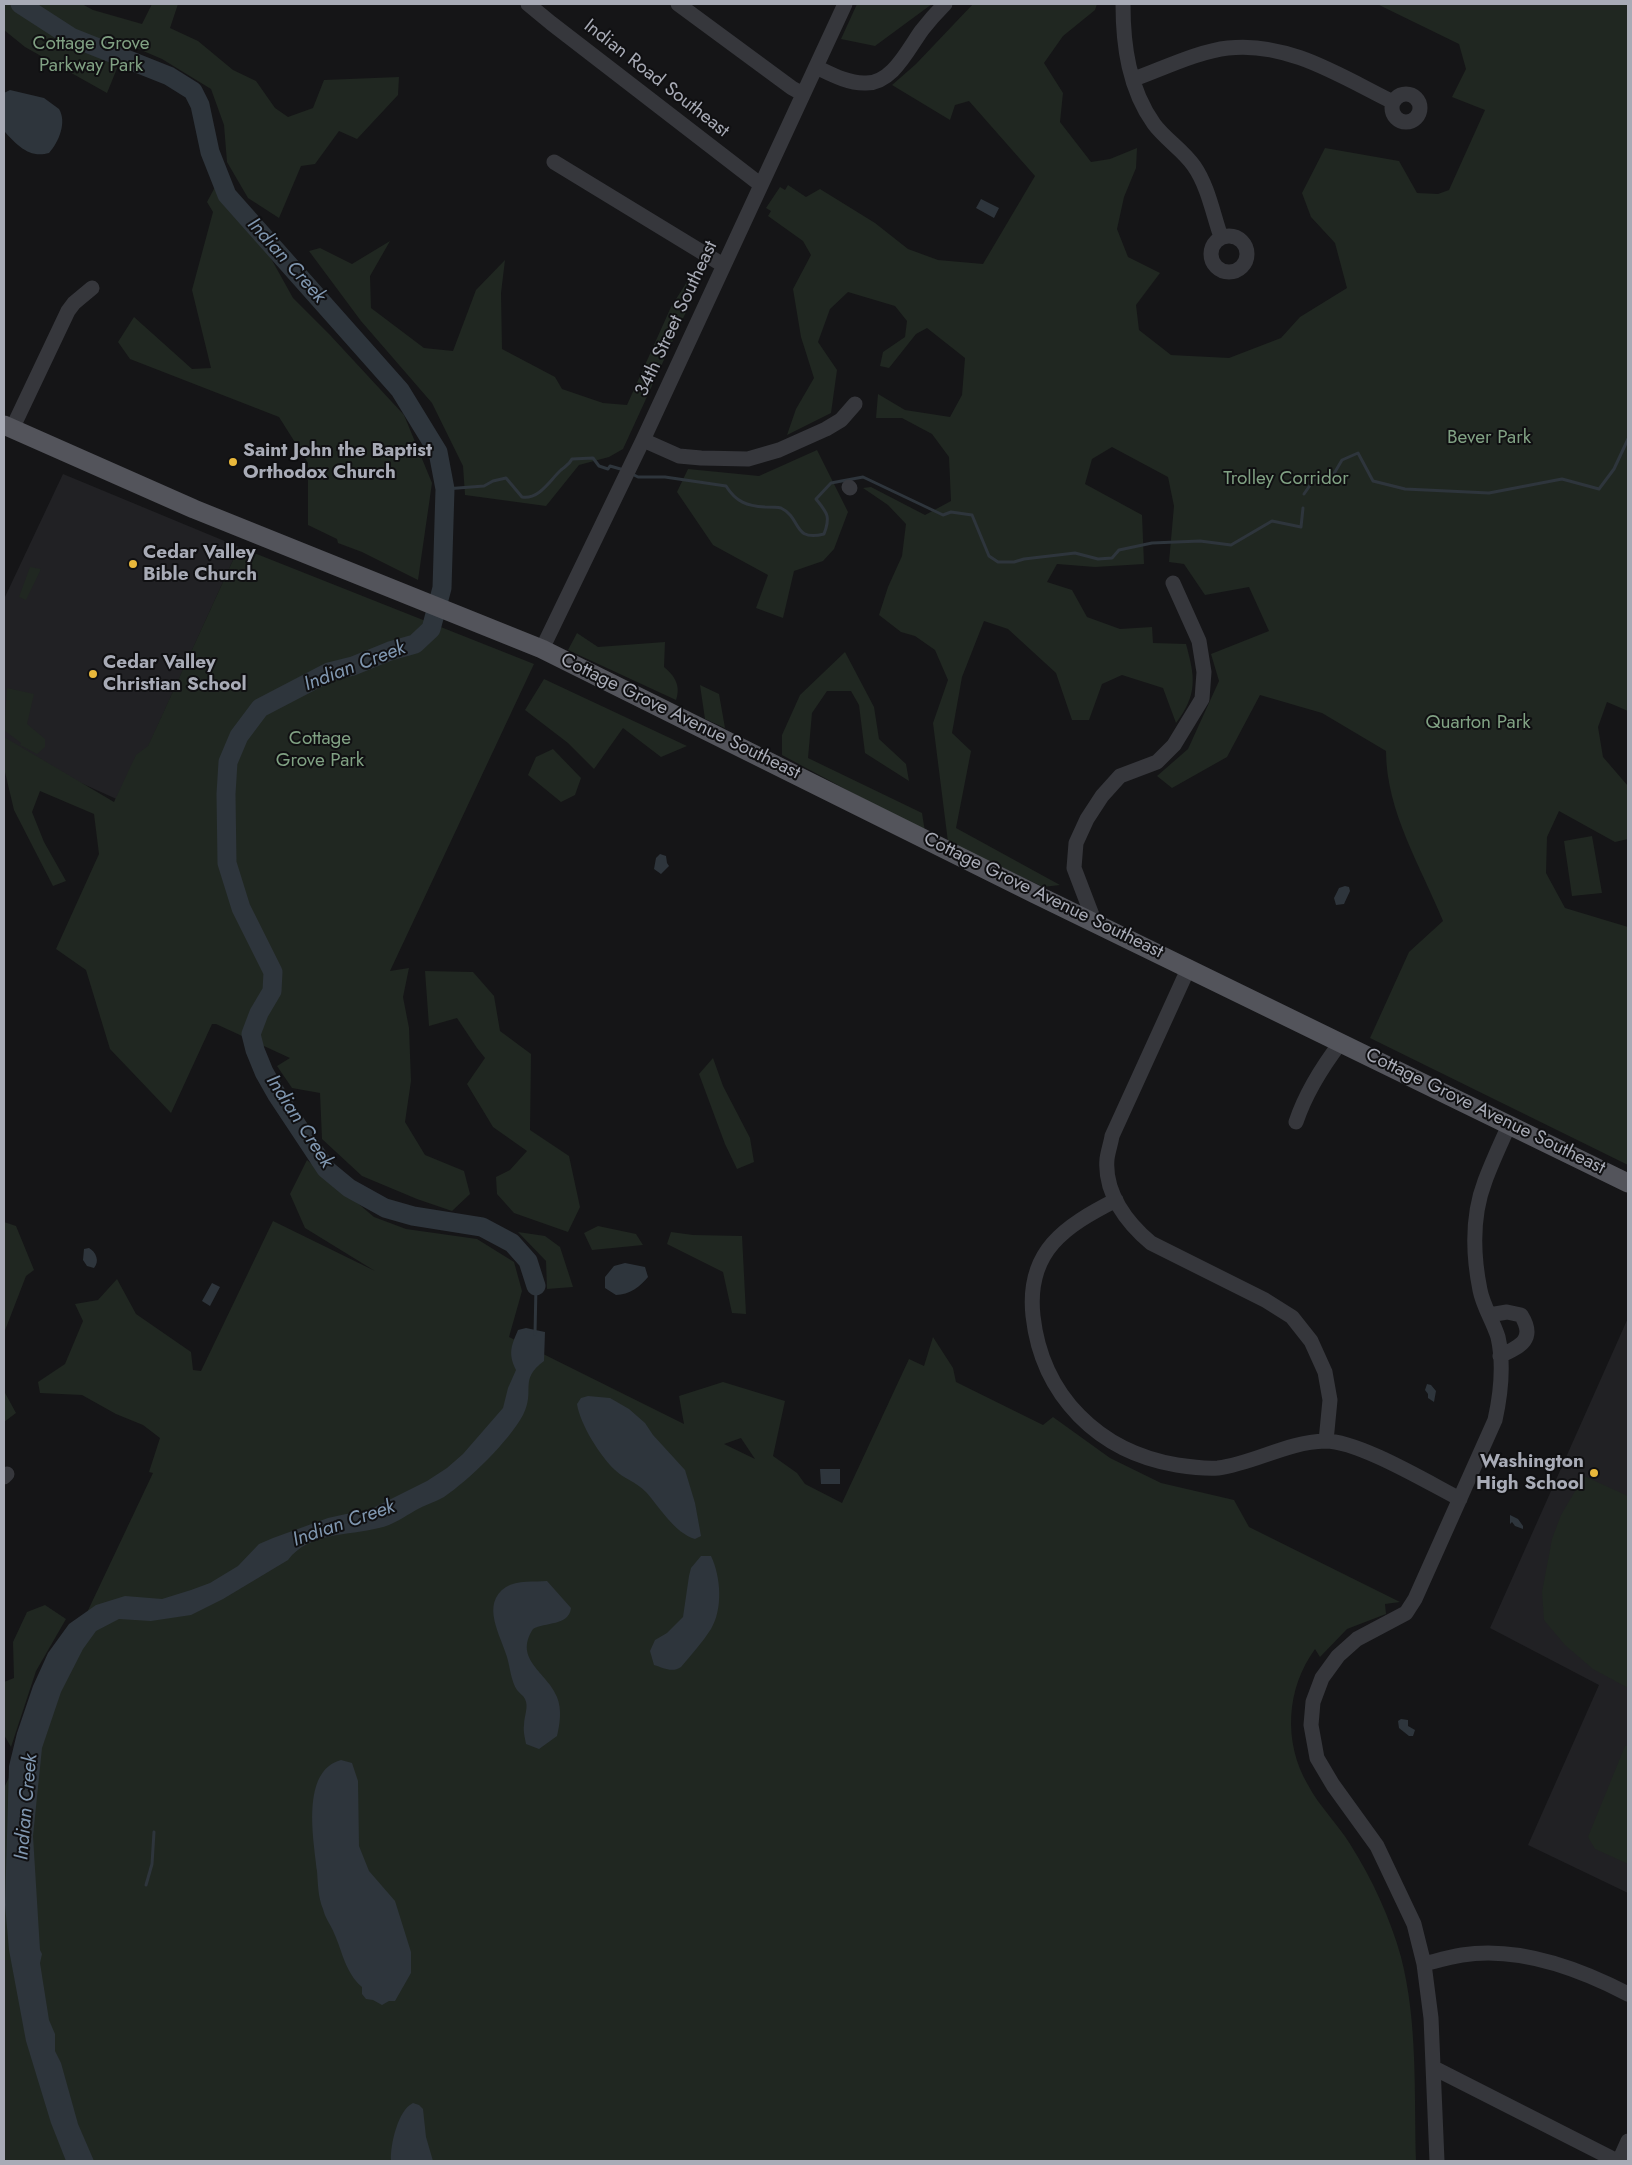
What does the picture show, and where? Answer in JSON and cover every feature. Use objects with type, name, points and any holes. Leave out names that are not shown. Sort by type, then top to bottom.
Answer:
[{"type":"main road","name":"Cottage Grove Avenue Southeast","points":[[8,427],[194,509],[542,649],[1628,1183]]},
{"type":"street","name":"Indian Road Southeast","points":[[528,4],[761,185]]},
{"type":"street","points":[[678,4],[762,67],[803,94]]},
{"type":"street","name":"34th Street Southeast","points":[[542,649],[644,440],[844,4]]},
{"type":"street","points":[[816,68],[849,81],[866,84],[882,78],[897,66],[923,28],[945,4]]},
{"type":"street","points":[[1123,4],[1126,59],[1142,104],[1155,125],[1194,166],[1204,186],[1221,237]]},
{"type":"street","points":[[1134,79],[1227,48],[1266,48],[1289,52],[1393,102]]},
{"type":"street","points":[[554,162],[723,265]]},
{"type":"street","points":[[8,427],[68,311],[74,303],[92,288]]},
{"type":"street","points":[[644,440],[679,456],[723,460],[748,459],[779,450],[826,429],[841,420],[854,404]]},
{"type":"street","points":[[1096,923],[1074,868],[1076,843],[1087,819],[1102,796],[1120,776],[1157,762],[1174,745],[1202,699],[1204,672],[1199,641],[1173,583]]},
{"type":"street","points":[[1190,968],[1112,1136],[1108,1180],[1122,1212],[1135,1230],[1151,1243],[1265,1300],[1292,1317],[1311,1341],[1325,1372],[1330,1400],[1326,1441]]},
{"type":"street","points":[[1296,1122],[1316,1078],[1341,1042]]},
{"type":"street","points":[[1437,2161],[1431,2018],[1424,1964],[1414,1924],[1377,1846],[1333,1785],[1317,1758],[1311,1725],[1313,1702],[1322,1678],[1338,1656],[1356,1639],[1406,1613],[1415,1599],[1496,1420],[1500,1397],[1500,1356],[1497,1336],[1480,1292],[1476,1267],[1475,1216],[1484,1182],[1509,1124]]},
{"type":"street","points":[[1116,1200],[1085,1216],[1062,1232],[1048,1248],[1037,1271],[1032,1294],[1036,1337],[1042,1358],[1052,1380],[1065,1401],[1091,1427],[1129,1451],[1155,1461],[1188,1467],[1217,1468],[1249,1461],[1288,1447],[1326,1441],[1348,1446],[1374,1456],[1460,1499]]},
{"type":"street","points":[[1489,1315],[1507,1312],[1520,1315],[1527,1326],[1527,1337],[1519,1347],[1500,1356]]},
{"type":"street","points":[[1424,1964],[1462,1955],[1507,1954],[1544,1960],[1578,1970],[1628,1994]]},
{"type":"street","points":[[1434,2068],[1618,2161],[1628,2141]]},
{"type":"shaded area","name":"Cedar Valley Christian School","points":[[63,474],[239,547],[123,802],[4,748],[4,599]]},
{"type":"shaded area","name":"Washington High School","points":[[1628,1318],[1628,1893],[1528,1845],[1599,1685],[1490,1628]]},
{"type":"green space","name":"Cottage Grove Parkway Park","points":[[4,4],[82,4],[93,10],[142,24],[152,4],[178,4],[170,28],[198,41],[233,70],[256,81],[275,108],[288,117],[313,108],[324,80],[399,77],[398,95],[357,139],[339,131],[315,164],[301,166],[279,218],[248,198],[227,162],[224,125],[211,89],[162,59],[127,44],[107,93],[25,47],[4,30]]},
{"type":"green space","points":[[857,4],[932,4],[875,46],[841,39]]},
{"type":"green space","points":[[973,4],[1097,4],[1095,10],[1063,36],[1044,63],[1063,93],[1060,122],[1091,162],[1110,159],[1137,148],[1136,168],[1124,197],[1117,229],[1128,257],[1160,273],[1136,305],[1139,330],[1171,355],[1229,358],[1281,338],[1300,317],[1347,288],[1335,243],[1311,217],[1302,193],[1325,148],[1399,161],[1417,193],[1438,194],[1449,190],[1485,110],[1452,97],[1466,69],[1459,44],[1377,4],[1628,4],[1628,711],[1607,702],[1598,727],[1603,757],[1628,786],[1628,839],[1615,842],[1559,811],[1547,837],[1546,873],[1565,908],[1628,927],[1628,1165],[1370,1038],[1409,952],[1443,921],[1398,817],[1388,773],[1386,751],[1322,713],[1260,695],[1227,757],[1172,788],[1157,776],[1188,749],[1219,681],[1211,654],[1269,631],[1249,587],[1205,595],[1184,564],[1169,562],[1174,506],[1168,477],[1112,447],[1092,459],[1085,484],[1142,515],[1144,564],[1095,567],[1057,564],[1047,582],[1072,590],[1087,617],[1120,629],[1152,627],[1153,643],[1186,644],[1193,676],[1193,685],[1188,703],[1176,723],[1163,688],[1122,675],[1102,684],[1089,720],[1072,720],[1056,673],[1008,629],[984,621],[962,677],[952,733],[971,751],[956,828],[1060,885],[1043,887],[948,842],[933,723],[948,680],[935,650],[915,636],[901,632],[879,615],[888,587],[902,556],[906,524],[888,505],[863,488],[871,487],[925,515],[951,501],[949,457],[932,434],[902,418],[876,418],[878,394],[905,410],[950,417],[962,395],[965,358],[927,328],[916,334],[889,368],[880,366],[883,352],[905,337],[907,321],[895,306],[848,292],[830,309],[818,342],[837,370],[831,413],[787,435],[796,409],[814,378],[801,337],[793,289],[811,255],[803,241],[768,216],[771,211],[766,208],[780,187],[785,190],[788,185],[806,197],[820,189],[875,223],[908,249],[938,260],[983,264],[1035,176],[969,101],[955,105],[950,120],[892,85],[916,64]]},
{"type":"green space","points":[[223,172],[293,298],[404,415],[432,483],[418,580],[362,552],[338,543],[337,539],[308,525],[308,463],[279,417],[130,359],[118,342],[134,317],[192,369],[211,368],[192,290],[213,212],[207,202]]},
{"type":"green space","points":[[390,241],[370,276],[371,308],[424,348],[453,351],[476,290],[505,260],[501,293],[502,349],[555,377],[562,389],[603,403],[627,405],[671,307],[697,266],[702,277],[623,449],[609,457],[579,465],[546,506],[465,495],[463,466],[432,403],[361,321],[309,251],[320,248],[352,264]]},
{"type":"green space","points":[[817,450],[848,512],[834,549],[823,561],[794,571],[783,618],[756,608],[768,575],[713,545],[677,492],[688,469],[759,476]]},
{"type":"green space","name":"Cottage Grove Park","points":[[239,547],[534,664],[390,971],[409,968],[403,997],[409,1028],[411,1081],[405,1122],[425,1155],[464,1171],[470,1194],[452,1211],[417,1199],[362,1176],[322,1139],[320,1093],[292,1088],[277,1066],[290,1058],[216,1024],[212,1024],[171,1113],[110,1049],[86,970],[56,949],[99,854],[94,814],[40,791],[32,812],[44,842],[66,881],[53,886],[14,810],[4,768],[4,737],[114,802],[136,755],[148,746]]},
{"type":"green space","points":[[30,567],[41,569],[26,600],[19,597]]},
{"type":"green space","points":[[577,633],[598,647],[665,642],[664,667],[676,682],[678,690],[676,700],[568,650]]},
{"type":"green space","points":[[845,652],[874,707],[879,739],[906,764],[909,781],[865,753],[859,705],[851,691],[827,691],[812,713],[808,758],[922,813],[925,832],[782,755],[782,735],[800,695]]},
{"type":"green space","points":[[544,679],[687,746],[661,757],[623,728],[594,769],[568,743],[525,710]]},
{"type":"green space","points":[[700,685],[719,694],[725,728],[705,719]]},
{"type":"green space","points":[[7,688],[34,694],[27,724],[45,739],[45,747],[37,754],[20,745],[21,743],[4,730]]},
{"type":"green space","points":[[553,749],[581,778],[575,795],[561,802],[528,775],[536,757]]},
{"type":"green space","points":[[1592,836],[1602,893],[1572,896],[1564,841]]},
{"type":"green space","points":[[425,971],[473,972],[494,996],[500,1031],[531,1054],[530,1130],[569,1156],[580,1207],[568,1232],[514,1213],[497,1194],[496,1177],[510,1170],[527,1151],[493,1127],[467,1084],[485,1058],[457,1018],[429,1026]]},
{"type":"green space","points":[[713,1058],[723,1086],[750,1138],[754,1162],[737,1169],[725,1144],[699,1074]]},
{"type":"green space","points":[[307,1160],[374,1217],[406,1229],[477,1239],[514,1262],[522,1291],[509,1337],[684,1424],[679,1396],[723,1382],[785,1401],[773,1456],[797,1473],[805,1484],[842,1503],[909,1359],[924,1366],[933,1337],[953,1368],[956,1382],[1043,1425],[1053,1417],[1110,1458],[1161,1483],[1234,1500],[1249,1527],[1400,1602],[1385,1604],[1386,1614],[1347,1629],[1320,1657],[1315,1649],[1298,1681],[1293,1698],[1291,1716],[1294,1751],[1300,1768],[1317,1800],[1345,1836],[1366,1871],[1380,1899],[1397,1942],[1406,1982],[1413,2033],[1416,2161],[4,2161],[4,1788],[153,1473],[149,1472],[160,1438],[143,1425],[116,1414],[82,1395],[40,1393],[38,1382],[65,1364],[83,1321],[75,1304],[98,1300],[117,1279],[136,1314],[191,1352],[193,1370],[201,1371],[273,1221],[375,1271],[305,1228],[290,1194]],"holes":[[[741,1438],[755,1459],[724,1444]]]},
{"type":"green space","points":[[4,1222],[16,1226],[34,1270],[26,1276],[4,1333]]},
{"type":"green space","points":[[598,1226],[636,1234],[643,1245],[592,1250],[584,1233]]},
{"type":"green space","points":[[518,1232],[545,1236],[560,1247],[573,1287],[547,1289],[546,1261]]},
{"type":"green space","points":[[671,1232],[693,1235],[742,1236],[746,1314],[732,1313],[723,1272],[667,1244]]},
{"type":"green space","points":[[4,1391],[16,1413],[4,1422]]},
{"type":"green space","points":[[1584,1476],[1628,1496],[1628,1688],[1593,1669],[1565,1645],[1544,1620],[1542,1592],[1552,1539],[1561,1515]]},
{"type":"green space","points":[[45,1605],[66,1619],[36,1671],[11,1747],[4,1735],[4,1682],[14,1678],[13,1642],[27,1612]]},
{"type":"green space","points":[[1628,1745],[1628,1864],[1595,1849],[1588,1837],[1625,1746]]},
{"type":"water","points":[[10,90],[44,98],[59,109],[62,120],[61,132],[49,153],[35,154],[29,152],[18,145],[4,131],[4,93]]},
{"type":"water","points":[[981,199],[999,208],[994,218],[976,208]]},
{"type":"water","points":[[660,854],[666,856],[669,866],[661,874],[654,869],[656,858]]},
{"type":"water","points":[[1349,887],[1350,891],[1344,904],[1336,905],[1334,898],[1339,888]]},
{"type":"water","points":[[89,1248],[96,1257],[97,1262],[94,1268],[87,1266],[83,1260],[84,1249]]},
{"type":"water","points":[[625,1263],[645,1267],[648,1277],[634,1289],[621,1295],[616,1295],[605,1288],[605,1277],[614,1266]]},
{"type":"water","points":[[212,1283],[220,1287],[210,1306],[202,1301]]},
{"type":"water","points":[[526,1328],[545,1332],[544,1361],[536,1368],[529,1380],[527,1406],[523,1415],[517,1425],[488,1459],[465,1481],[444,1497],[384,1527],[330,1536],[307,1544],[288,1560],[223,1599],[191,1615],[151,1621],[119,1619],[96,1631],[83,1649],[61,1692],[42,1748],[33,1836],[40,1950],[42,1954],[40,1963],[49,2020],[55,2034],[55,2051],[61,2063],[78,2124],[94,2161],[66,2161],[51,2123],[26,2041],[9,1950],[5,1905],[9,1766],[17,1733],[33,1686],[48,1653],[69,1624],[96,1605],[125,1596],[162,1599],[210,1583],[238,1566],[259,1544],[328,1518],[365,1512],[427,1481],[447,1468],[463,1454],[503,1408],[508,1388],[516,1370],[511,1355],[512,1345],[518,1330]]},
{"type":"water","points":[[1427,1384],[1431,1385],[1436,1391],[1434,1402],[1428,1398],[1425,1390]]},
{"type":"water","points":[[588,1396],[610,1398],[629,1409],[645,1423],[653,1435],[685,1470],[695,1503],[701,1536],[695,1539],[674,1526],[646,1492],[618,1473],[603,1457],[586,1430],[577,1404],[581,1398]]},
{"type":"water","points":[[820,1469],[840,1469],[840,1484],[821,1484]]},
{"type":"water","points":[[1510,1515],[1518,1519],[1523,1529],[1515,1526],[1512,1522],[1510,1524]]},
{"type":"water","points":[[701,1556],[711,1556],[717,1573],[719,1603],[715,1621],[704,1639],[681,1667],[671,1670],[654,1665],[650,1651],[655,1640],[667,1633],[683,1617],[691,1568]]},
{"type":"water","points":[[547,1581],[571,1608],[566,1618],[561,1621],[533,1629],[528,1640],[529,1658],[552,1688],[560,1706],[560,1722],[557,1736],[539,1749],[526,1744],[524,1722],[526,1702],[513,1682],[493,1611],[494,1602],[498,1594],[506,1587],[521,1582]]},
{"type":"water","points":[[1401,1719],[1408,1720],[1408,1726],[1415,1730],[1413,1736],[1409,1736],[1399,1728],[1398,1721]]},
{"type":"water","points":[[341,1760],[352,1763],[358,1781],[359,1846],[369,1871],[395,1901],[411,1952],[411,1973],[395,2001],[389,2001],[382,2005],[373,2000],[366,1999],[362,1994],[362,1987],[356,1981],[345,1962],[319,1895],[312,1808],[320,1778],[328,1767]]},
{"type":"water","points":[[413,2103],[423,2109],[426,2137],[433,2161],[391,2161],[392,2146],[399,2120]]},
{"type":"waterway","name":"Indian Creek","points":[[20,4],[71,37],[169,76],[193,91],[200,105],[210,152],[227,195],[400,390],[438,452],[445,489],[442,588],[431,629],[415,644],[390,651],[353,666],[329,672],[260,708],[239,736],[228,762],[226,794],[227,863],[241,908],[273,972],[272,991],[259,1013],[251,1034],[255,1050],[264,1072],[277,1095],[326,1169],[349,1188],[385,1208],[413,1216],[482,1227],[512,1243],[528,1261],[536,1286]]},
{"type":"waterway","points":[[1304,494],[1315,478],[1332,477],[1342,460],[1358,453],[1373,481],[1405,489],[1489,493],[1562,479],[1599,489],[1614,469],[1628,439]]},
{"type":"waterway","points":[[445,489],[484,486],[493,481],[506,478],[522,497],[528,497],[544,488],[572,459],[593,458],[599,466],[608,469],[610,466],[624,470]]},
{"type":"waterway","points":[[632,474],[638,477],[665,477],[726,486],[742,502],[781,508],[788,512],[802,532],[814,536],[824,534],[827,523],[827,515],[816,499],[831,483],[863,477],[943,515],[951,512],[972,515],[989,556],[998,562],[1014,562],[1024,559],[1075,553],[1098,559],[1112,558],[1119,550],[1152,543],[1200,541],[1231,545],[1272,521],[1301,527],[1303,508]]},
{"type":"waterway","name":"Indian Creek","points":[[535,1334],[536,1286]]},
{"type":"waterway","points":[[146,1885],[152,1864],[154,1832]]},
{"type":"place","name":"Saint John the Baptist Orthodox Church","points":[[233,462]]},
{"type":"place","name":"Cedar Valley Bible Church","points":[[133,564]]},
{"type":"place","name":"Cedar Valley Christian School","points":[[93,674]]},
{"type":"place","name":"Washington High School","points":[[1594,1473]]},
{"type":"park label","name":"Bever Park","points":[[1489,438]]},
{"type":"park label","name":"Trolley Corridor","points":[[1286,479]]},
{"type":"park label","name":"Quarton Park","points":[[1478,723]]}]
